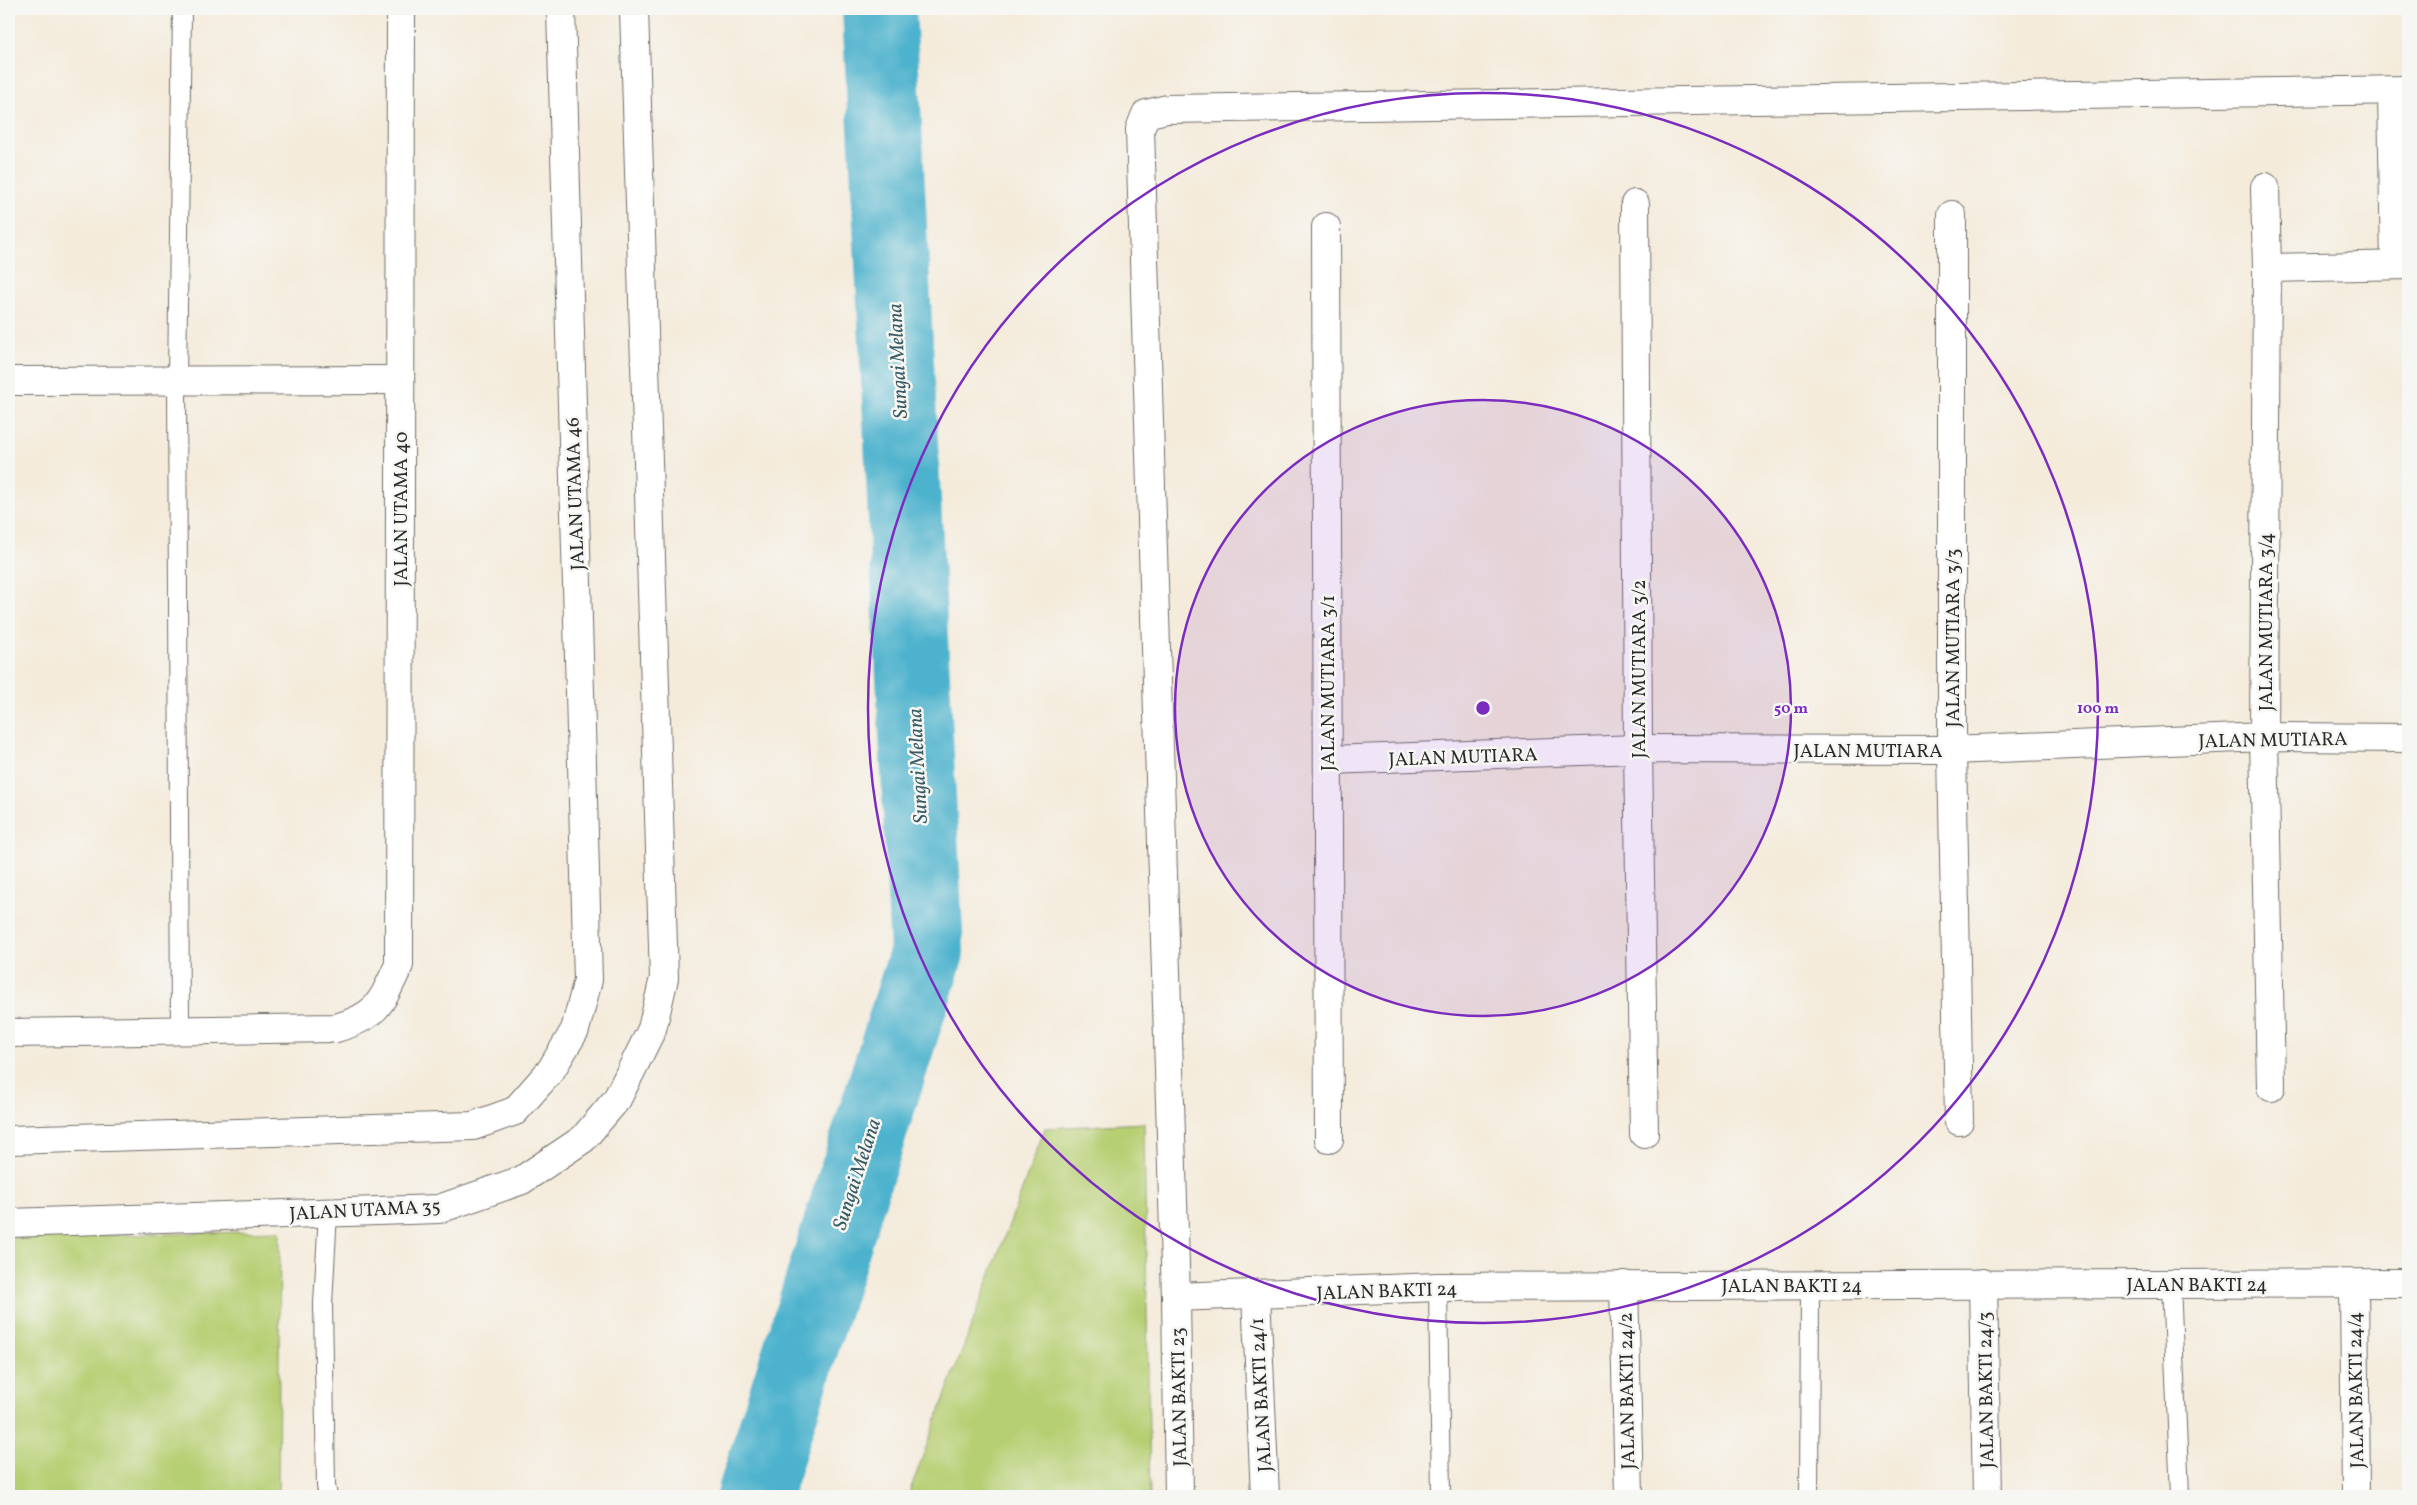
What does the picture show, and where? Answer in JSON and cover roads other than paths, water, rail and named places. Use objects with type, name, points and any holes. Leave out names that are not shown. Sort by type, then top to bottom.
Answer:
[{"type":"street","name":"JALAN UTAMA 40","points":[[180,1031],[336,1028],[357,1022],[380,1004],[398,965],[401,9]]},
{"type":"street","name":"JALAN UTAMA 46","points":[[9,1140],[473,1126],[515,1110],[551,1070],[575,1030],[588,980],[561,9]]},
{"type":"street","name":"JALAN UTAMA 35","points":[[9,1223],[439,1209],[522,1180],[583,1139],[617,1099],[652,1029],[664,978],[634,9]]},
{"type":"street","points":[[2267,268],[2401,265],[2400,91]]},
{"type":"street","name":"JALAN BAKTI 23","points":[[1179,1496],[1176,1298],[1140,139],[1140,129],[1146,114],[1167,109],[2400,91]]},
{"type":"street","name":"JALAN MUTIARA 3/4","points":[[2265,187],[2267,268],[2264,737],[2271,1087]]},
{"type":"street","name":"JALAN MUTIARA 3/2","points":[[1635,204],[1638,749],[1644,1134]]},
{"type":"street","name":"JALAN MUTIARA 3/3","points":[[1952,215],[1952,750],[1959,1121]]},
{"type":"street","name":"JALAN MUTIARA 3/1","points":[[1326,227],[1330,1139]]},
{"type":"street","points":[[9,381],[400,380]]},
{"type":"street","name":"JALAN MUTIARA","points":[[1328,760],[1638,749],[1952,750],[2264,737],[2408,738]]},
{"type":"street","points":[[9,1033],[180,1031]]},
{"type":"street","name":"JALAN BAKTI 24","points":[[1176,1298],[1438,1287],[1810,1286],[1983,1283],[2408,1283]]},
{"type":"street","name":"JALAN BAKTI 24/3","points":[[1983,1283],[1988,1496]]},
{"type":"street","name":"JALAN BAKTI 24/4","points":[[2354,1284],[2356,1496]]},
{"type":"street","name":"JALAN BAKTI 24/2","points":[[1624,1285],[1629,1496]]},
{"type":"street","name":"JALAN BAKTI 24/1","points":[[1256,1294],[1265,1496]]},
{"type":"lane","points":[[180,1031],[177,380],[182,9]]},
{"type":"lane","points":[[328,1212],[323,1304],[326,1486],[328,1496]]},
{"type":"lane","points":[[2171,1284],[2180,1496]]},
{"type":"lane","points":[[1809,1496],[1810,1286]]},
{"type":"lane","points":[[1438,1287],[1441,1496]]},
{"type":"waterway","name":"Sungai Melana","points":[[754,1496],[927,952],[879,9]]}]
